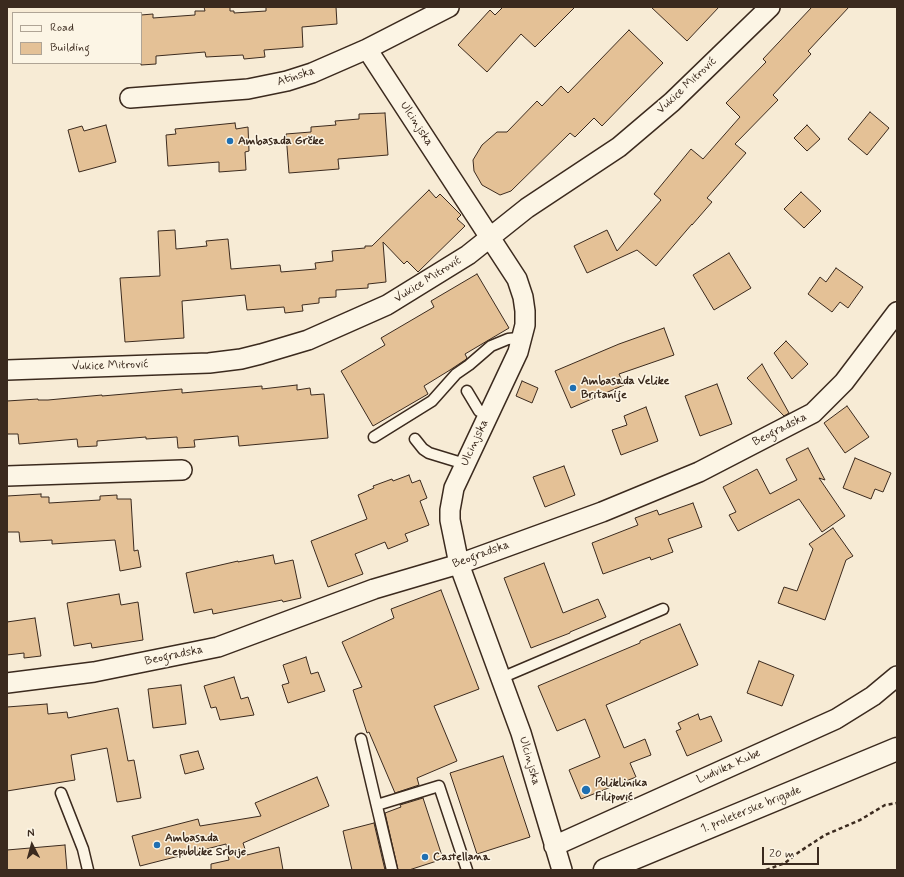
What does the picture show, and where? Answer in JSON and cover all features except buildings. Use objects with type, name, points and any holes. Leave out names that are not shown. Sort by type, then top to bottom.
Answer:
[{"type":"main road","name":"1. proleterske brigade","points":[[605,870],[897,749]]},
{"type":"street","name":"Atinska","points":[[130,98],[226,92],[268,86],[312,73],[367,49],[449,7]]},
{"type":"street","name":"Vukice Mitrović","points":[[7,370],[208,363],[240,359],[308,340],[387,305],[468,255],[527,208],[624,142],[672,102],[770,7]]},
{"type":"street","name":"Ulcinjska","points":[[367,49],[517,279],[523,298],[525,325],[518,352],[454,488],[450,510],[451,528],[459,564],[521,733],[562,870]]},
{"type":"street","name":"Beogradska","points":[[7,683],[94,672],[218,647],[374,590],[459,564],[602,512],[699,472],[813,413],[844,382],[897,312]]},
{"type":"street","points":[[7,476],[182,470]]},
{"type":"street","name":"Ludvika Kube","points":[[554,846],[836,719],[873,696],[897,676]]},
{"type":"lane","points":[[374,437],[432,402],[451,378],[491,346],[508,339],[522,339]]},
{"type":"lane","points":[[466,392],[480,411],[488,415]]},
{"type":"lane","points":[[415,439],[423,449],[429,453],[465,464]]},
{"type":"lane","points":[[501,678],[663,609]]},
{"type":"lane","points":[[361,739],[392,870]]},
{"type":"lane","points":[[377,804],[439,786],[467,870]]},
{"type":"lane","points":[[61,793],[83,849],[88,870]]},
{"type":"path","points":[[766,870],[786,863],[798,852],[825,835],[860,820],[885,805],[897,803]]},
{"type":"place","name":"Ambasada Grčke","points":[[230,141]]},
{"type":"place","name":"Ambasada Velike Britanije","points":[[573,388]]},
{"type":"place","name":"Poliklinika Filipović","points":[[586,790]]},
{"type":"place","name":"Ambasada Republike Srbije","points":[[157,845]]},
{"type":"place","name":"Castellana","points":[[425,857]]}]
